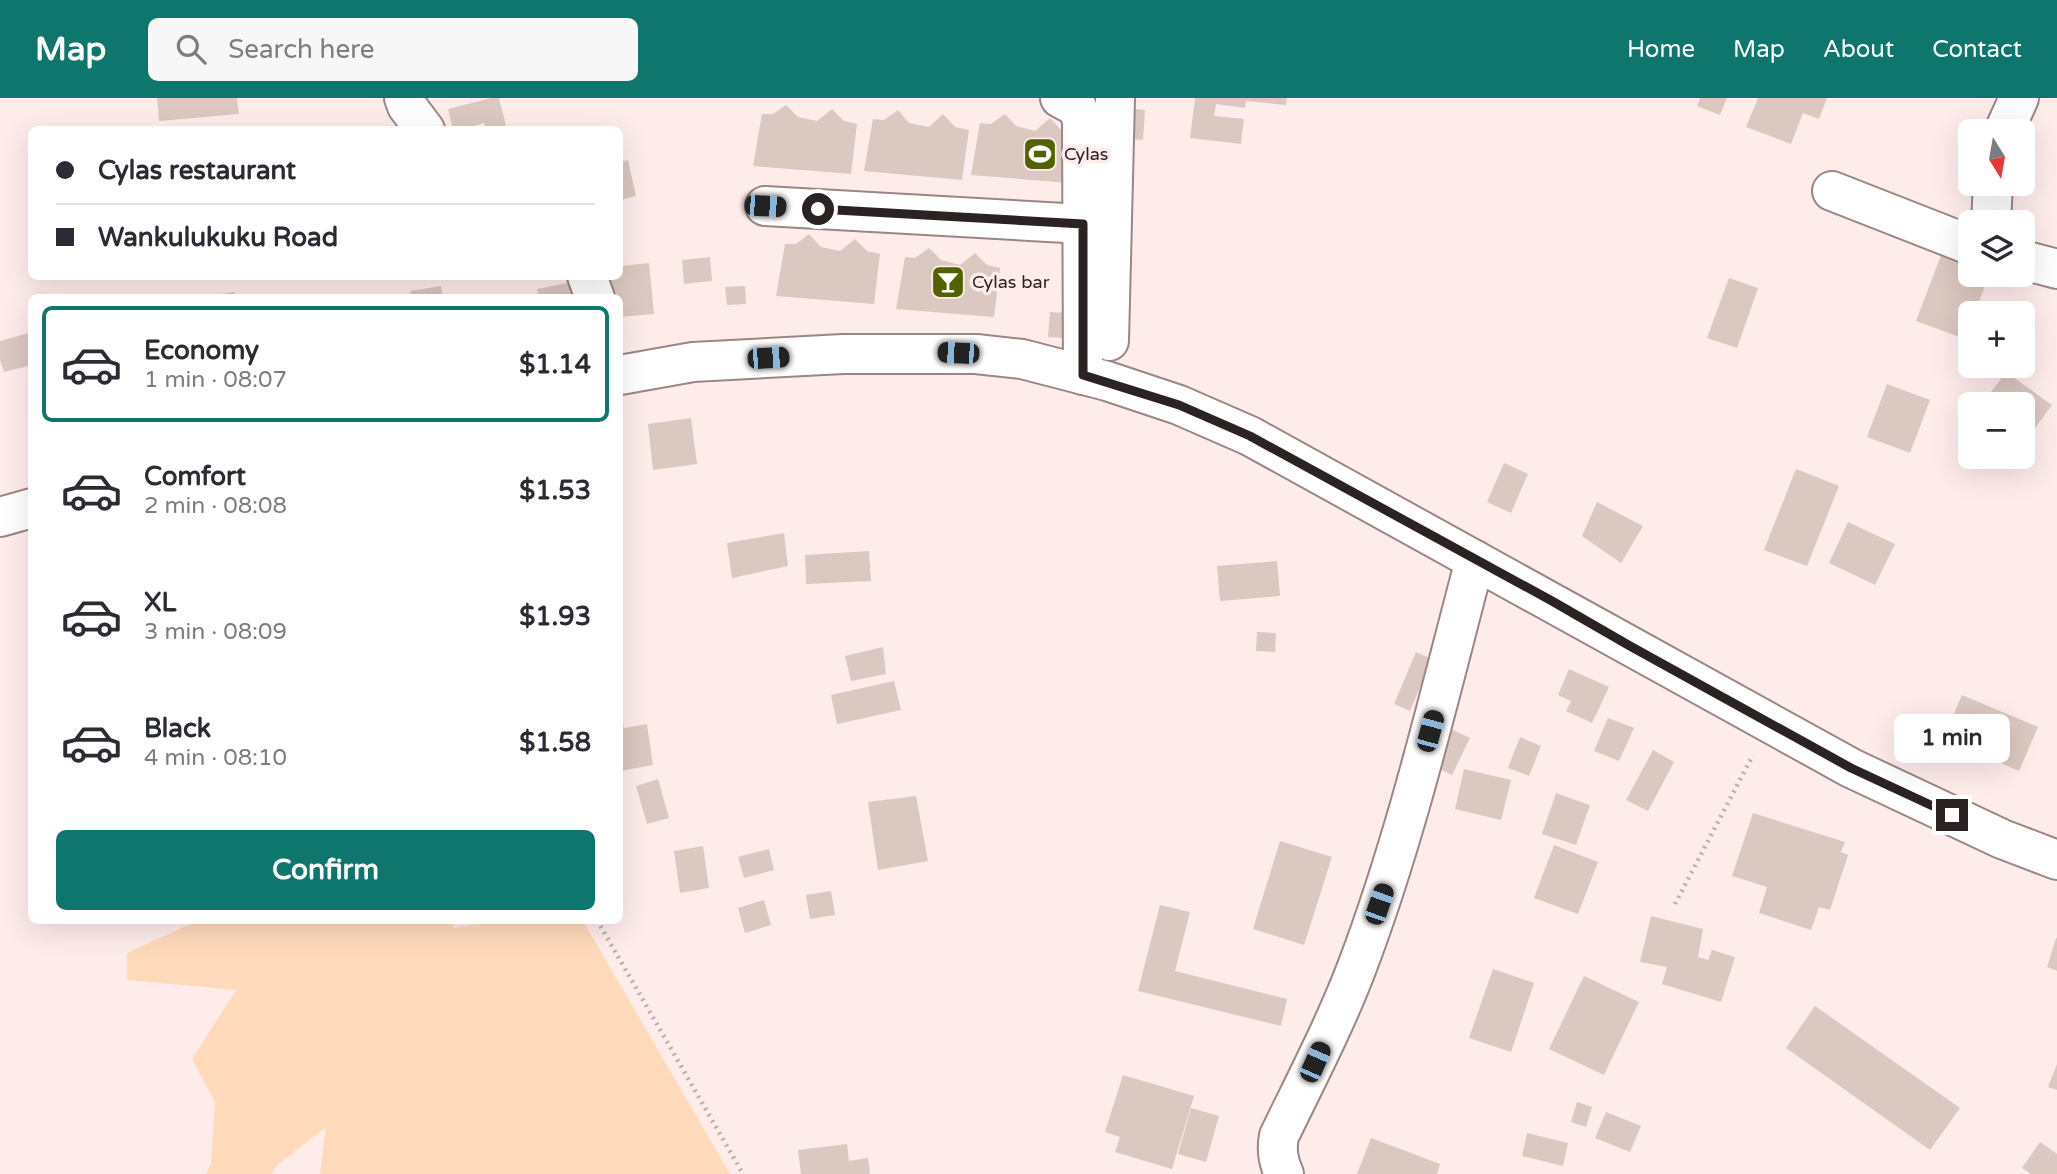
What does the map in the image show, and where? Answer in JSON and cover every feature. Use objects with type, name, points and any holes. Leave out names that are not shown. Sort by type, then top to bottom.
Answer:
[{"type":"main road","points":[[404,98],[422,126]]},
{"type":"main road","points":[[1060,98],[1077,107],[1082,120],[1083,224],[1095,378]]},
{"type":"main road","points":[[1095,378],[1115,98]]},
{"type":"main road","points":[[2009,119],[2019,98]]},
{"type":"main road","points":[[1832,191],[1958,240]]},
{"type":"main road","points":[[765,206],[1083,224]]},
{"type":"main road","points":[[2035,263],[2057,269]]},
{"type":"main road","points":[[623,374],[693,362],[843,354],[976,354],[1022,359],[1095,378],[1179,405],[1250,436],[1851,768],[2002,839],[2057,860]]},
{"type":"main road","points":[[0,517],[28,509]]},
{"type":"main road","points":[[1284,1174],[1278,1158],[1279,1136],[1351,983],[1387,883],[1475,560]]},
{"type":"path","points":[[1675,904],[1770,723]]},
{"type":"path","points":[[599,924],[743,1174]]},
{"type":"shaded area","points":[[190,924],[453,924],[454,928],[477,924],[585,924],[730,1174],[320,1174],[326,1127],[276,1166],[272,1174],[206,1174],[211,1163],[215,1102],[192,1059],[236,990],[127,980],[127,953]]},
{"type":"building","points":[[157,98],[237,98],[239,114],[159,121]]},
{"type":"building","points":[[499,98],[506,126],[485,126],[484,123],[452,126],[448,109]]},
{"type":"building","points":[[1195,98],[1287,98],[1286,105],[1246,101],[1245,108],[1216,104],[1214,116],[1244,119],[1241,144],[1190,138]]},
{"type":"building","points":[[1700,98],[1727,98],[1720,115],[1697,106]]},
{"type":"building","points":[[1758,98],[1827,98],[1819,119],[1803,113],[1791,144],[1746,127]]},
{"type":"building","points":[[786,105],[798,117],[817,121],[832,109],[844,121],[857,124],[851,174],[753,166],[762,114],[773,114]]},
{"type":"building","points":[[1124,108],[1145,110],[1143,140],[1122,138]]},
{"type":"building","points":[[898,110],[909,123],[929,127],[943,114],[955,127],[969,130],[962,180],[864,171],[873,119],[884,120]]},
{"type":"building","points":[[1005,114],[1016,126],[1035,131],[1050,118],[1062,131],[1076,133],[1069,183],[971,175],[980,123],[991,124]]},
{"type":"building","points":[[628,160],[636,196],[623,199],[623,161]]},
{"type":"building","points":[[809,234],[821,247],[840,251],[855,239],[867,251],[880,254],[874,304],[776,296],[785,244],[796,244]]},
{"type":"building","points":[[1946,242],[1958,246],[1958,287],[1985,287],[1979,301],[1958,301],[1958,336],[1916,321]]},
{"type":"building","points":[[929,248],[941,260],[960,265],[975,253],[987,265],[1000,268],[994,317],[896,309],[905,257],[915,258]]},
{"type":"building","points":[[710,257],[712,281],[684,284],[682,260]]},
{"type":"building","points":[[649,263],[654,314],[623,317],[623,294],[608,294],[606,280],[623,280],[623,266]]},
{"type":"building","points":[[1729,278],[1758,288],[1737,348],[1707,338]]},
{"type":"building","points":[[583,280],[586,294],[538,294],[537,289]]},
{"type":"building","points":[[441,286],[442,294],[410,294],[410,291]]},
{"type":"building","points":[[745,286],[746,304],[727,305],[725,287]]},
{"type":"building","points":[[1050,312],[1065,313],[1063,338],[1048,337]]},
{"type":"building","points":[[28,333],[28,366],[4,372],[0,360],[0,341]]},
{"type":"building","points":[[2002,378],[2014,378],[2034,392],[1991,392]]},
{"type":"building","points":[[1887,384],[1930,400],[1910,453],[1867,437]]},
{"type":"building","points":[[2035,393],[2052,405],[2035,428]]},
{"type":"building","points":[[691,418],[697,464],[653,470],[648,424]]},
{"type":"building","points":[[1504,463],[1528,474],[1511,513],[1487,502]]},
{"type":"building","points":[[1796,469],[1839,486],[1807,566],[1764,550]]},
{"type":"building","points":[[1597,502],[1643,526],[1621,563],[1582,536]]},
{"type":"building","points":[[1848,522],[1895,544],[1875,585],[1829,563]]},
{"type":"building","points":[[784,533],[788,566],[732,578],[727,543]]},
{"type":"building","points":[[869,551],[871,581],[806,584],[805,555]]},
{"type":"building","points":[[1277,561],[1280,596],[1220,601],[1217,566]]},
{"type":"building","points":[[1257,632],[1276,633],[1275,652],[1256,651]]},
{"type":"building","points":[[883,647],[886,674],[851,681],[845,656]]},
{"type":"building","points":[[1416,652],[1432,659],[1410,711],[1394,704]]},
{"type":"building","points":[[1569,669],[1609,687],[1592,723],[1566,711],[1571,701],[1558,695]]},
{"type":"building","points":[[894,681],[901,710],[837,724],[831,695]]},
{"type":"building","points":[[1962,695],[2038,727],[2019,771],[1943,738]]},
{"type":"building","points":[[1608,718],[1634,728],[1619,761],[1594,751]]},
{"type":"building","points":[[623,724],[624,728],[647,724],[653,765],[623,770]]},
{"type":"building","points":[[1449,728],[1470,738],[1452,775],[1431,765]]},
{"type":"building","points":[[1520,737],[1541,746],[1529,776],[1508,768]]},
{"type":"building","points":[[1653,750],[1674,762],[1648,811],[1626,800]]},
{"type":"building","points":[[1464,769],[1511,780],[1501,820],[1455,809]]},
{"type":"building","points":[[658,779],[669,818],[647,824],[636,786]]},
{"type":"building","points":[[1556,793],[1590,805],[1576,845],[1542,834]]},
{"type":"building","points":[[916,796],[928,861],[878,870],[868,802]]},
{"type":"building","points":[[1753,813],[1845,842],[1841,852],[1848,855],[1830,910],[1819,907],[1811,930],[1759,913],[1767,887],[1732,876]]},
{"type":"building","points":[[1280,841],[1332,857],[1304,945],[1253,929]]},
{"type":"building","points":[[1554,845],[1598,862],[1578,914],[1534,898]]},
{"type":"building","points":[[703,846],[709,888],[680,893],[674,851]]},
{"type":"building","points":[[769,849],[774,870],[744,878],[738,857]]},
{"type":"building","points":[[831,891],[835,915],[810,919],[806,895]]},
{"type":"building","points":[[764,900],[771,925],[745,933],[738,908]]},
{"type":"building","points":[[1160,905],[1190,912],[1175,971],[1287,999],[1281,1026],[1138,991]]},
{"type":"building","points":[[1651,916],[1703,929],[1698,957],[1708,960],[1712,950],[1735,957],[1721,1002],[1662,984],[1667,967],[1640,962]]},
{"type":"building","points":[[2057,938],[2057,971],[2047,967]]},
{"type":"building","points":[[1493,969],[1534,983],[1511,1052],[1469,1038]]},
{"type":"building","points":[[1584,976],[1639,1002],[1604,1075],[1549,1049]]},
{"type":"building","points":[[1815,1006],[1960,1108],[1930,1150],[1786,1048]]},
{"type":"building","points":[[2057,1064],[2057,1090],[2048,1087]]},
{"type":"building","points":[[1123,1075],[1194,1096],[1172,1169],[1115,1152],[1120,1137],[1105,1132]]},
{"type":"building","points":[[1577,1102],[1592,1107],[1586,1127],[1571,1122]]},
{"type":"building","points":[[1191,1108],[1219,1116],[1206,1162],[1178,1154]]},
{"type":"building","points":[[1606,1112],[1641,1126],[1630,1152],[1595,1138]]},
{"type":"building","points":[[1527,1133],[1568,1143],[1563,1166],[1522,1156]]},
{"type":"building","points":[[1371,1138],[1440,1164],[1437,1174],[1357,1174]]},
{"type":"building","points":[[2040,1142],[2057,1154],[2057,1174],[2031,1174],[2022,1168]]},
{"type":"building","points":[[847,1144],[849,1161],[868,1158],[870,1174],[801,1174],[798,1150]]},
{"type":"place","name":"Cylas","points":[[1040,154]]},
{"type":"place","name":"Cylas bar","points":[[948,282]]},
{"type":"route","points":[[818,209],[1083,224],[1083,375],[1179,405],[1250,436],[1851,768],[1952,815]]}]
